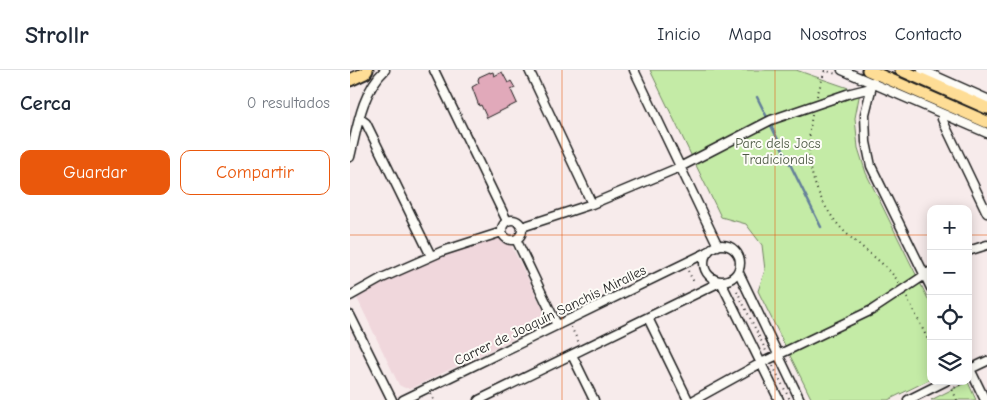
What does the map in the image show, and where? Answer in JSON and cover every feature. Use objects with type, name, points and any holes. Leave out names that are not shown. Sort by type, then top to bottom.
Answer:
[{"type":"main road","points":[[350,80],[365,73],[367,70]]},
{"type":"main road","points":[[868,70],[987,122]]},
{"type":"main road","points":[[901,70],[987,108]]},
{"type":"street","points":[[350,157],[359,118],[370,92],[385,70]]},
{"type":"street","points":[[434,70],[507,221]]},
{"type":"street","points":[[529,70],[592,204]]},
{"type":"street","points":[[634,70],[718,246]]},
{"type":"street","points":[[842,70],[872,85],[987,133]]},
{"type":"street","points":[[922,70],[987,99]]},
{"type":"street","points":[[522,227],[592,204],[680,167],[769,121],[872,85]]},
{"type":"street","points":[[694,400],[761,363],[872,310],[927,272],[871,166],[866,142],[865,114],[872,85]]},
{"type":"street","points":[[943,114],[942,119],[987,212]]},
{"type":"street","points":[[359,118],[366,123],[431,256]]},
{"type":"street","points":[[507,221],[516,221],[522,227]]},
{"type":"street","points":[[507,221],[503,226],[502,232],[507,239],[516,239],[521,234],[522,227]]},
{"type":"street","points":[[350,296],[382,278],[431,256],[502,232]]},
{"type":"street","points":[[516,239],[557,325]]},
{"type":"street","points":[[971,250],[987,245]]},
{"type":"street","points":[[479,400],[721,282],[731,280],[738,273],[741,262],[737,252],[729,246],[718,246],[708,252],[704,264],[709,276],[721,282],[779,400]]},
{"type":"street","name":"Carrer de Joaquín Sanchis Miralles","points":[[403,400],[708,252]]},
{"type":"street","points":[[738,273],[800,400]]},
{"type":"street","points":[[350,315],[392,400]]},
{"type":"street","points":[[648,318],[688,400]]},
{"type":"street","points":[[572,355],[594,400]]},
{"type":"street","points":[[972,367],[987,361]]},
{"type":"street","points":[[972,374],[985,400]]},
{"type":"street","points":[[908,400],[938,385]]},
{"type":"street","points":[[496,392],[500,400]]},
{"type":"path","points":[[825,70],[814,105],[810,128],[811,169],[825,208],[845,233],[891,271],[902,288],[928,340]]},
{"type":"path","points":[[684,264],[699,293]]},
{"type":"path","points":[[728,295],[737,291],[790,400]]},
{"type":"path","points":[[568,320],[582,350]]},
{"type":"path","points":[[958,400],[952,389],[960,385]]},
{"type":"shaded area","points":[[500,234],[504,241],[510,243],[549,321],[412,388],[405,388],[399,385],[356,296],[389,278],[444,253]]},
{"type":"green space","name":"Parc dels Jocs Tradicionals","points":[[650,70],[796,70],[860,92],[855,118],[858,148],[866,173],[927,297],[927,381],[888,400],[812,400],[758,291],[765,270],[762,245],[746,224],[721,217]]},
{"type":"green space","points":[[961,385],[969,385],[976,400],[931,400]]},
{"type":"building","points":[[493,72],[494,76],[502,72],[508,83],[511,81],[515,88],[511,90],[517,103],[487,118],[481,105],[479,106],[472,87],[479,83],[479,77]]},
{"type":"waterway","points":[[757,97],[821,227]]}]
